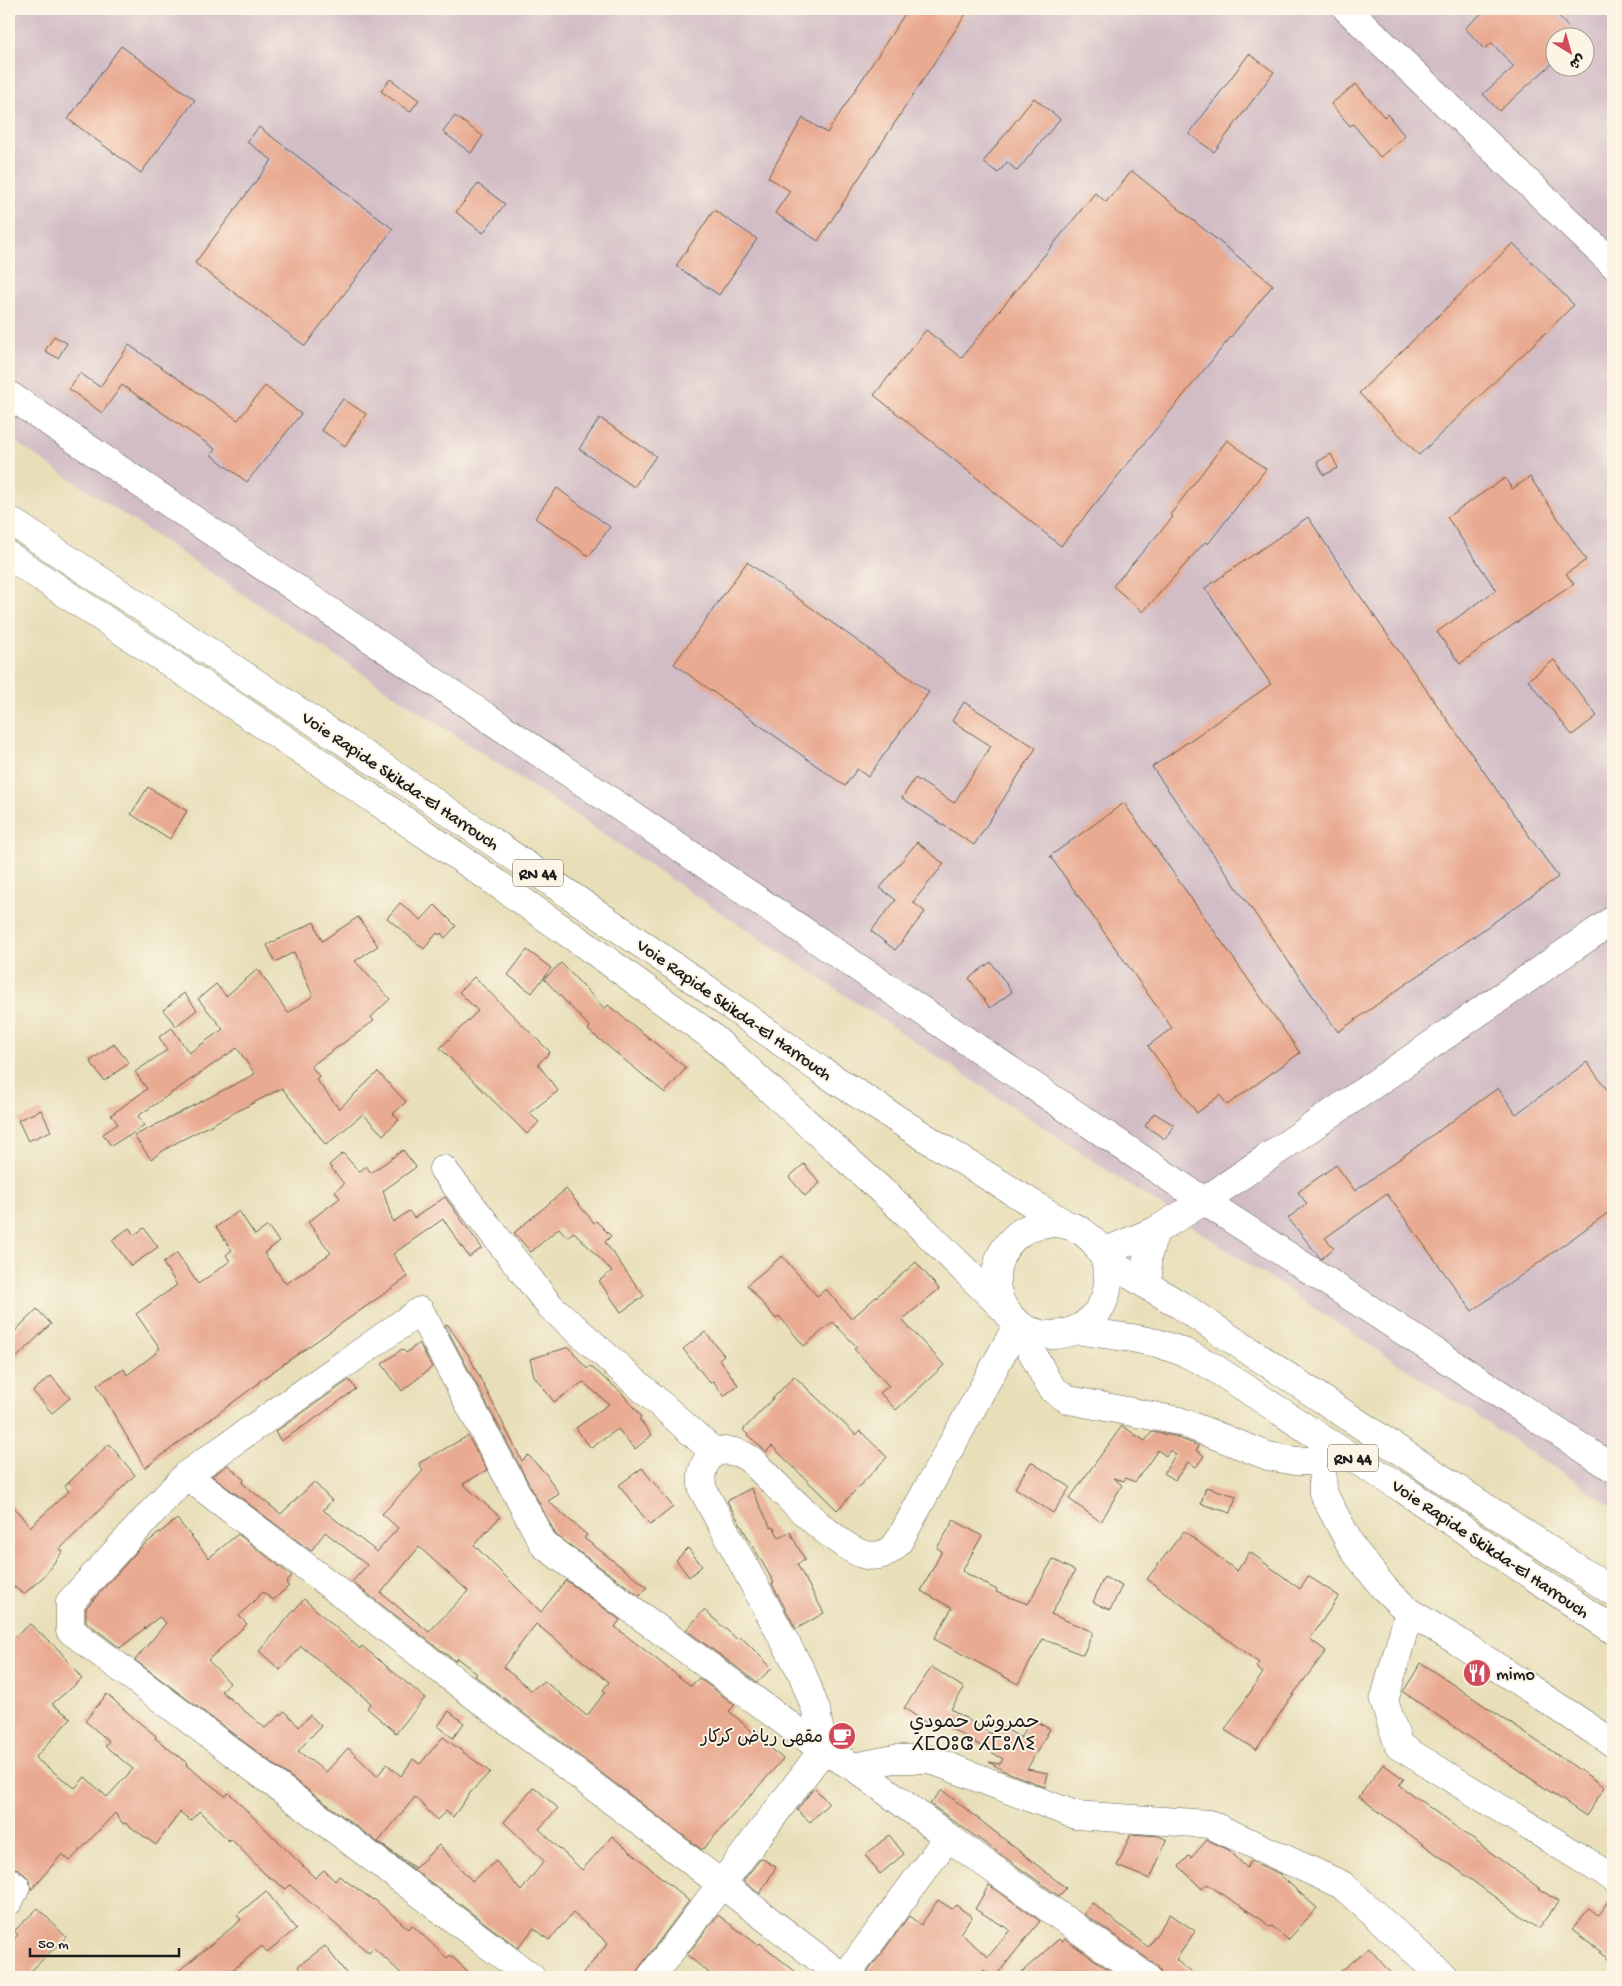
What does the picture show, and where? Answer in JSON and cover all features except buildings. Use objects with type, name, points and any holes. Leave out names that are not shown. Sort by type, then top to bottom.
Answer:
[{"type":"main road","points":[[1362,14],[1613,264]]},
{"type":"main road","points":[[9,396],[1204,1201],[1613,1468]]},
{"type":"main road","name":"Voie Rapide Skikda-El Harrouch","points":[[9,520],[397,776],[697,982],[819,1069],[934,1143],[1067,1225],[1087,1235],[1103,1256],[1194,1314],[1613,1592]]},
{"type":"main road","name":"Voie Rapide Skikda-El Harrouch","points":[[9,556],[485,875],[608,961],[710,1036],[914,1220],[1011,1316],[1036,1333],[1055,1335],[1074,1330],[1091,1318],[1103,1301],[1108,1281],[1103,1256]]},
{"type":"main road","points":[[1103,1256],[1155,1231],[1204,1201],[1613,920]]},
{"type":"main road","points":[[443,1169],[550,1306],[714,1452],[734,1451],[745,1456],[833,1536],[861,1553],[875,1556],[882,1554],[899,1542],[1011,1316]]},
{"type":"main road","name":"Voie Rapide Skikda-El Harrouch","points":[[1011,1316],[996,1287],[997,1265],[1007,1244],[1024,1230],[1045,1223],[1067,1225]]},
{"type":"main road","points":[[1149,1287],[1147,1258],[1155,1231]]},
{"type":"main road","points":[[531,1977],[70,1630],[70,1602],[186,1475],[420,1311],[544,1545],[823,1750],[854,1767],[948,1837],[1146,1977]]},
{"type":"main road","points":[[1011,1316],[1046,1379],[1054,1390],[1069,1400],[1179,1421],[1268,1456],[1295,1461],[1323,1451],[1323,1493],[1339,1526],[1367,1569],[1409,1612],[1454,1639],[1613,1743]]},
{"type":"main road","name":"Voie Rapide Skikda-El Harrouch","points":[[1074,1330],[1157,1343],[1186,1353],[1214,1367],[1323,1451],[1403,1489],[1613,1630]]},
{"type":"main road","points":[[651,1977],[823,1750],[816,1710],[802,1674],[703,1490],[701,1473],[704,1465],[714,1452]]},
{"type":"main road","points":[[186,1475],[721,1886],[844,1977],[948,1837]]},
{"type":"main road","points":[[1409,1612],[1384,1701],[1400,1746],[1613,1878]]},
{"type":"main road","points":[[854,1767],[894,1759],[929,1759],[1075,1815],[1209,1824],[1342,1885],[1444,1977]]},
{"type":"main road","points":[[9,1882],[16,1887],[9,1901]]},
{"type":"shaded area","points":[[9,9],[1613,9],[1613,1507],[9,438]]},
{"type":"place","name":"mimo","points":[[1477,1673]]},
{"type":"place","name":"مقهى رياض كركار","points":[[842,1736]]},
{"type":"district","name":"حمروش حمودي ⵃⵎⵔⵓⵛ ⵃⵎⵓⴷⵉ","points":[[974,1732]]}]
